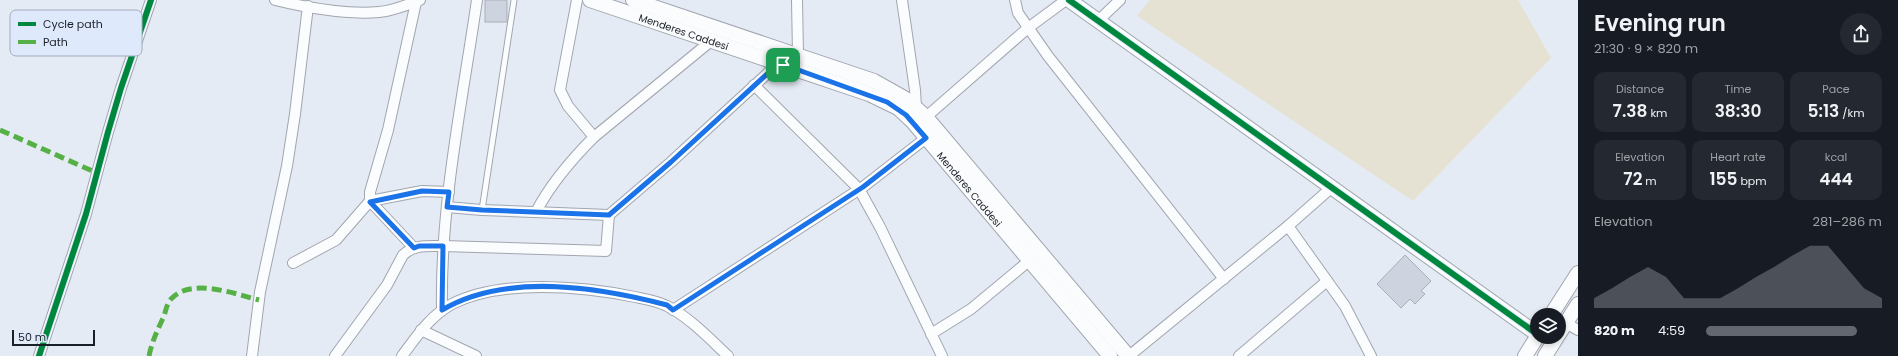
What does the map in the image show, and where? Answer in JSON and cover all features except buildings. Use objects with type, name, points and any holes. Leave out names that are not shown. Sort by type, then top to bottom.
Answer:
[{"type":"main road","name":"Menderes Caddesi","points":[[590,0],[779,63],[887,102],[906,115],[1110,356]]},
{"type":"main road","name":"Menderes Caddesi","points":[[633,0],[798,54],[874,81],[895,92],[921,113],[1129,356]]},
{"type":"main road","points":[[1068,0],[1099,20],[1530,331]]},
{"type":"main road","points":[[1556,308],[1578,273]]},
{"type":"main road","points":[[1568,329],[1578,304]]},
{"type":"main road","points":[[1525,356],[1532,344]]},
{"type":"main road","points":[[1545,356],[1553,344]]},
{"type":"street","points":[[142,27],[151,0]]},
{"type":"street","points":[[275,0],[308,6],[322,4],[349,12],[380,12],[399,8],[418,1]]},
{"type":"street","points":[[442,310],[443,246],[447,207],[477,0]]},
{"type":"street","points":[[577,0],[560,90],[568,106],[594,137]]},
{"type":"street","points":[[797,0],[798,54]]},
{"type":"street","points":[[902,0],[915,90],[921,113],[1028,28],[1068,0]]},
{"type":"street","points":[[1015,0],[1018,13],[1048,56],[1224,279]]},
{"type":"street","points":[[1099,20],[1120,0]]},
{"type":"street","points":[[414,248],[370,202],[370,192],[388,130],[418,1]]},
{"type":"street","points":[[252,356],[260,292],[286,166],[295,114],[308,6]]},
{"type":"street","points":[[536,212],[546,193],[568,163],[594,137],[711,41]]},
{"type":"street","points":[[39,356],[86,214],[110,125],[133,56]]},
{"type":"street","points":[[447,207],[482,210],[609,215],[671,162],[779,63]]},
{"type":"street","points":[[754,86],[859,190],[880,227],[942,356]]},
{"type":"street","points":[[673,310],[859,190],[926,138]]},
{"type":"street","points":[[1129,356],[1288,226],[1331,188]]},
{"type":"street","points":[[293,263],[336,240],[370,202],[422,191],[449,192]]},
{"type":"street","points":[[335,356],[387,285],[402,255],[414,248],[419,246],[443,246],[606,250],[609,215]]},
{"type":"street","points":[[1288,226],[1345,306],[1371,356]]},
{"type":"street","points":[[931,334],[971,309],[1030,260]]},
{"type":"street","points":[[1238,356],[1327,281]]},
{"type":"street","points":[[402,356],[422,330],[442,310],[473,295],[538,287],[611,292],[667,305],[699,329],[728,356]]},
{"type":"street","points":[[422,330],[476,356]]},
{"type":"lane","points":[[482,210],[514,0]]},
{"type":"shaded area","points":[[1150,0],[1518,0],[1551,58],[1413,201],[1137,16]]},
{"type":"marked path","points":[[0,130],[97,173]]},
{"type":"marked path","points":[[149,356],[153,340],[164,316],[168,302],[180,292],[201,288],[214,289],[259,300]]},
{"type":"cycle path","points":[[142,26],[151,0]]},
{"type":"cycle path","points":[[1069,0],[1530,329]]},
{"type":"cycle path","points":[[39,356],[86,214],[108,132],[132,56]]},
{"type":"cycle path","points":[[447,207],[482,210],[609,215],[671,162],[779,63]]},
{"type":"route","points":[[779,63],[783,65],[869,94],[887,102],[898,108],[906,115],[926,138],[863,187],[840,200],[673,310],[667,305],[611,292],[538,287],[473,295],[442,310],[441,280],[443,246],[419,246],[414,248],[370,202],[422,191],[449,192],[447,207],[470,210],[609,215],[671,162],[779,63]]}]
